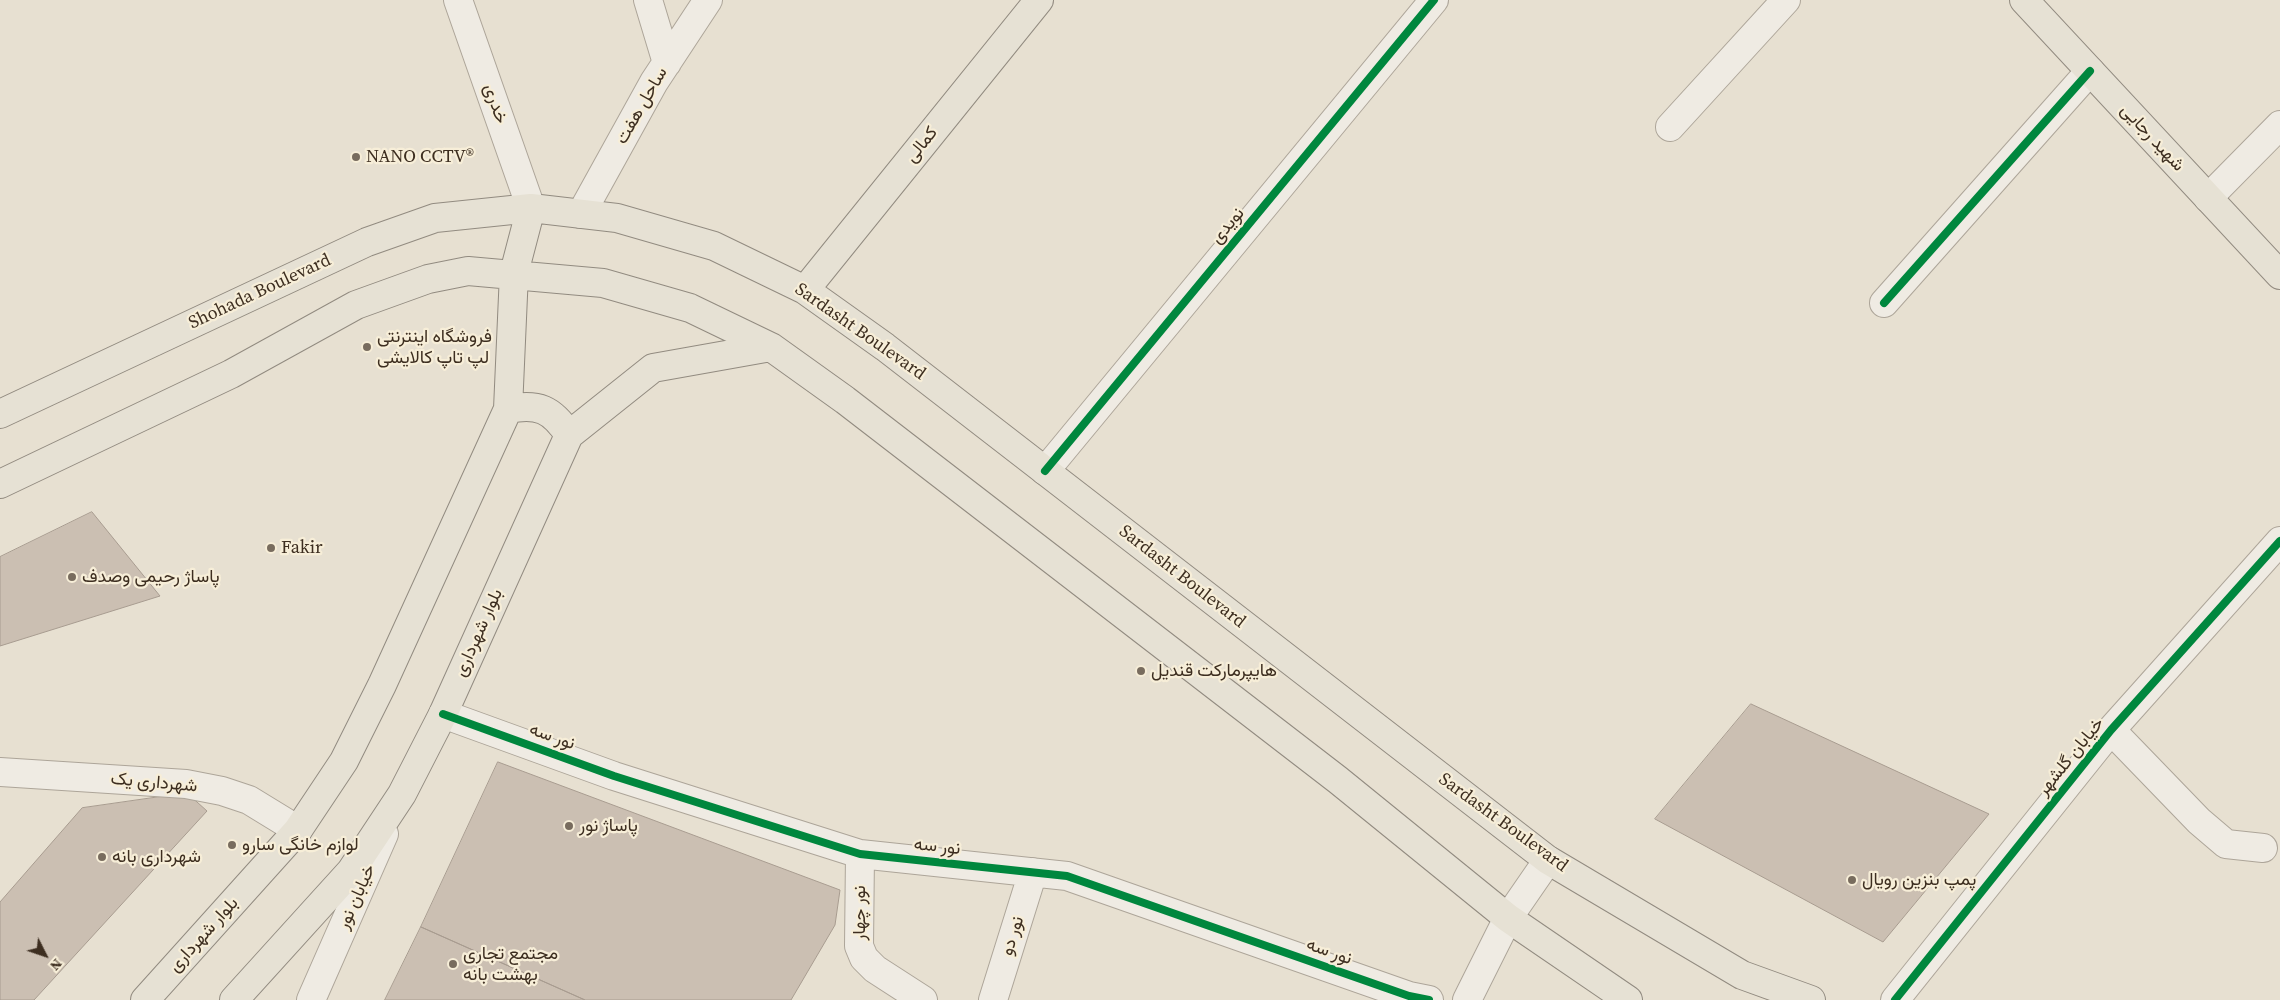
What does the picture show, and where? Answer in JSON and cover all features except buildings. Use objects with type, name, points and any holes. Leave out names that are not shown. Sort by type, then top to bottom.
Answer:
[{"type":"main road","name":"کمالی","points":[[805,290],[1039,0]]},
{"type":"main road","name":"شهید رجایی","points":[[2024,0],[2280,275]]},
{"type":"main road","name":"Sardasht Boulevard","points":[[532,208],[617,218],[714,246],[805,290],[885,347],[1548,860],[1742,975],[1811,1000]]},
{"type":"main road","name":"بلوار شهرداری","points":[[145,1000],[298,830],[344,761],[374,702],[508,409],[514,274],[532,208]]},
{"type":"main road","name":"Shohada Boulevard","points":[[0,414],[367,242],[435,218],[532,208]]},
{"type":"main road","points":[[0,484],[231,374],[356,305],[436,277],[468,271],[604,283],[690,308],[771,347],[846,400],[1338,780],[1508,918],[1628,1000]]},
{"type":"main road","name":"بلوار شهرداری","points":[[234,1000],[351,871],[402,794],[443,714],[569,435],[652,368],[771,347]]},
{"type":"main road","points":[[508,409],[526,406],[544,409],[559,420],[569,435]]},
{"type":"street","name":"خدری","points":[[458,0],[532,208]]},
{"type":"street","points":[[648,0],[667,63]]},
{"type":"street","name":"ساحل هفت","points":[[581,214],[654,82],[708,0]]},
{"type":"street","name":"نویدی","points":[[1045,471],[1434,0]]},
{"type":"street","points":[[1670,126],[1786,0]]},
{"type":"street","points":[[1884,303],[2090,71]]},
{"type":"street","points":[[2208,198],[2280,125]]},
{"type":"street","name":"خیابان گلشهر","points":[[1896,1000],[2111,730],[2280,541]]},
{"type":"street","name":"نور سه","points":[[443,714],[614,776],[860,854],[1067,876],[1409,996],[1429,1000]]},
{"type":"street","points":[[2111,730],[2200,821],[2226,844],[2263,848]]},
{"type":"street","name":"شهرداری یک","points":[[0,772],[186,784],[222,791],[250,800],[298,830]]},
{"type":"street","name":"خیابان نور","points":[[311,1000],[402,794]]},
{"type":"street","name":"نور چهار","points":[[860,854],[859,946],[864,958],[923,1000]]},
{"type":"street","points":[[1467,1000],[1508,918],[1548,860]]},
{"type":"street","name":"نور دو","points":[[993,1000],[1033,872]]},
{"type":"cycle path","points":[[1045,471],[1434,0]]},
{"type":"cycle path","points":[[1884,303],[2090,71]]},
{"type":"cycle path","points":[[1895,1000],[2111,730],[2280,541]]},
{"type":"cycle path","points":[[443,714],[614,776],[860,854],[1067,876],[1409,996],[1429,1000]]},
{"type":"place","name":"NANO CCTV®","points":[[356,157]]},
{"type":"place","name":"فروشگاه اینترنتی لپ تاپ کالایشی","points":[[367,347]]},
{"type":"place","name":"Fakir","points":[[271,548]]},
{"type":"place","name":"پاساژ رحیمی وصدف","points":[[72,577]]},
{"type":"place","name":"هایپرمارکت قندیل","points":[[1141,671]]},
{"type":"place","name":"پاساژ نور","points":[[569,826]]},
{"type":"place","name":"لوازم خانگى سارو","points":[[232,845]]},
{"type":"place","name":"شهرداری بانه","points":[[102,857]]},
{"type":"place","name":"پمپ بنزین رویال","points":[[1852,880]]},
{"type":"place","name":"مجتمع تجاری بهشت بانه","points":[[453,964]]}]
